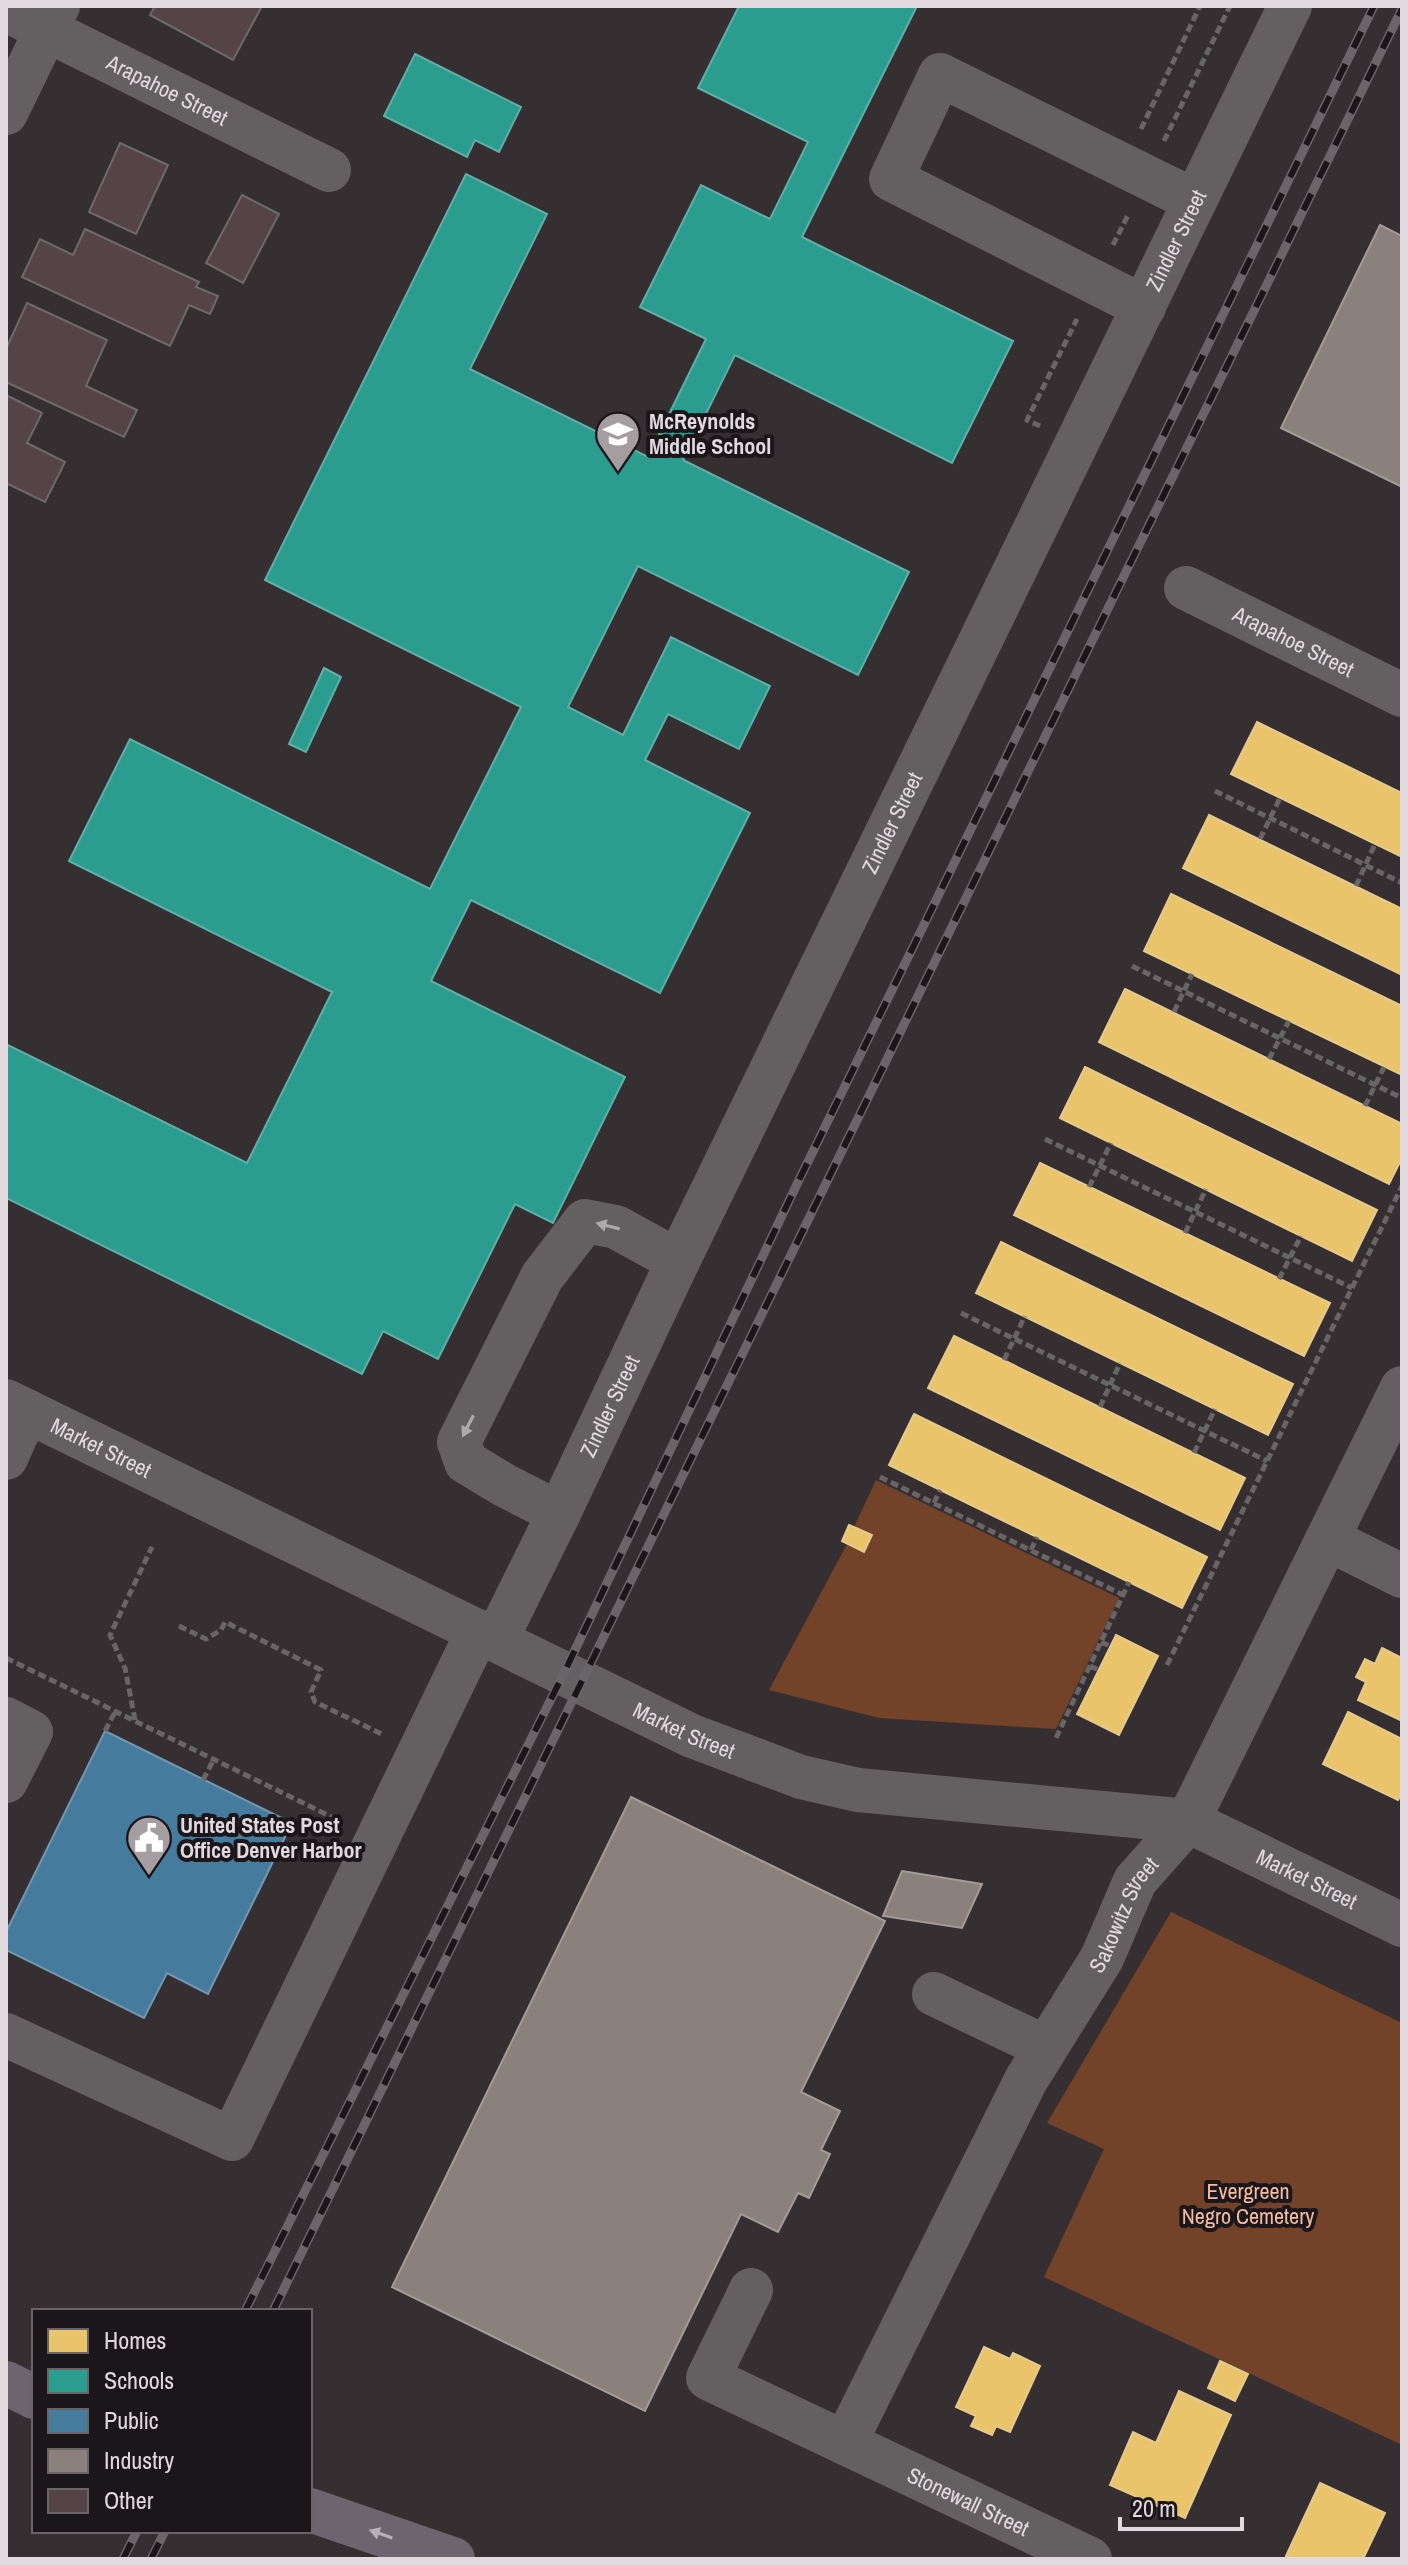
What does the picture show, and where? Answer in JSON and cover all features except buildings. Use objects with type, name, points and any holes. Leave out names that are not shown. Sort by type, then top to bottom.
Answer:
[{"type":"highway","points":[[6,2383],[32,2396]]},
{"type":"highway","points":[[312,2511],[453,2559]]},
{"type":"highway","points":[[310,2533],[362,2559]]},
{"type":"street","name":"Zindler Street","points":[[6,2035],[232,2139],[487,1635],[559,1513],[678,1261],[1290,6]]},
{"type":"street","name":"Arapahoe Street","points":[[6,10],[52,18],[329,170]]},
{"type":"street","points":[[6,113],[52,18]]},
{"type":"street","points":[[1144,307],[891,179],[940,75],[1195,201]]},
{"type":"street","name":"Arapahoe Street","points":[[1186,588],[1402,695]]},
{"type":"street","points":[[559,1513],[466,1462],[459,1442],[542,1277],[585,1221],[616,1227],[678,1261]]},
{"type":"street","name":"Sakowitz Street","points":[[845,2443],[1045,2047],[1102,1958],[1135,1881],[1188,1821],[1402,1388]]},
{"type":"street","points":[[6,1458],[17,1406]]},
{"type":"street","name":"Market Street","points":[[17,1406],[692,1736],[801,1777],[858,1790],[1188,1821],[1402,1925]]},
{"type":"street","points":[[1328,1539],[1402,1576]]},
{"type":"street","points":[[6,1719],[31,1732],[6,1781]]},
{"type":"street","points":[[934,1994],[1045,2047]]},
{"type":"street","name":"Stonewall Street","points":[[751,2290],[708,2378],[1090,2559]]},
{"type":"path","points":[[1076,444],[1027,420],[1095,282],[1134,171],[1200,6]]},
{"type":"path","points":[[1134,171],[1230,6]]},
{"type":"path","points":[[1215,791],[1402,883]]},
{"type":"path","points":[[1260,839],[1280,798]]},
{"type":"path","points":[[1356,886],[1375,844]]},
{"type":"path","points":[[1132,966],[1402,1098]]},
{"type":"path","points":[[1174,1012],[1192,974]]},
{"type":"path","points":[[1269,1059],[1289,1021]]},
{"type":"path","points":[[1365,1106],[1384,1067]]},
{"type":"path","points":[[1045,1139],[1352,1288]]},
{"type":"path","points":[[1089,1187],[1111,1143]]},
{"type":"path","points":[[1167,1665],[1402,1186]]},
{"type":"path","points":[[1185,1233],[1206,1189]]},
{"type":"path","points":[[1394,1202],[1402,1206]]},
{"type":"path","points":[[1279,1279],[1301,1236]]},
{"type":"path","points":[[961,1313],[1267,1461]]},
{"type":"path","points":[[1004,1360],[1025,1316]]},
{"type":"path","points":[[1100,1407],[1120,1363]]},
{"type":"path","points":[[1194,1453],[1215,1409]]},
{"type":"path","points":[[880,1477],[1123,1595]]},
{"type":"path","points":[[934,1503],[940,1490]]},
{"type":"path","points":[[1031,1550],[1037,1537]]},
{"type":"path","points":[[135,1721],[125,1668],[110,1635],[152,1547]]},
{"type":"path","points":[[1056,1738],[1129,1582]]},
{"type":"path","points":[[179,1626],[206,1639],[221,1630],[225,1622],[321,1670],[311,1692],[315,1702],[384,1735],[394,1735]]},
{"type":"path","points":[[1101,1642],[1110,1646]]},
{"type":"path","points":[[6,1658],[344,1823]]},
{"type":"path","points":[[1090,1666],[1099,1670]]},
{"type":"path","points":[[105,1731],[115,1712]]},
{"type":"path","points":[[203,1780],[214,1759]]},
{"type":"green space","points":[[876,1480],[1119,1598],[1056,1729],[879,1718],[769,1690],[847,1544],[865,1551],[872,1535],[854,1527]]},
{"type":"green space","name":"Evergreen Negro Cemetery","points":[[1171,1912],[1402,2023],[1402,2445],[1044,2277],[1104,2149],[1047,2123]]},
{"type":"railway","points":[[246,2309],[564,1673],[798,1182],[1374,6]]},
{"type":"railway","points":[[274,2309],[1402,9]]},
{"type":"railway","points":[[123,2559],[136,2533]]},
{"type":"railway","points":[[151,2559],[164,2533]]},
{"type":"place","name":"McReynolds Middle School","points":[[618,473]]},
{"type":"place","name":"United States Post Office Denver Harbor","points":[[149,1877]]}]
